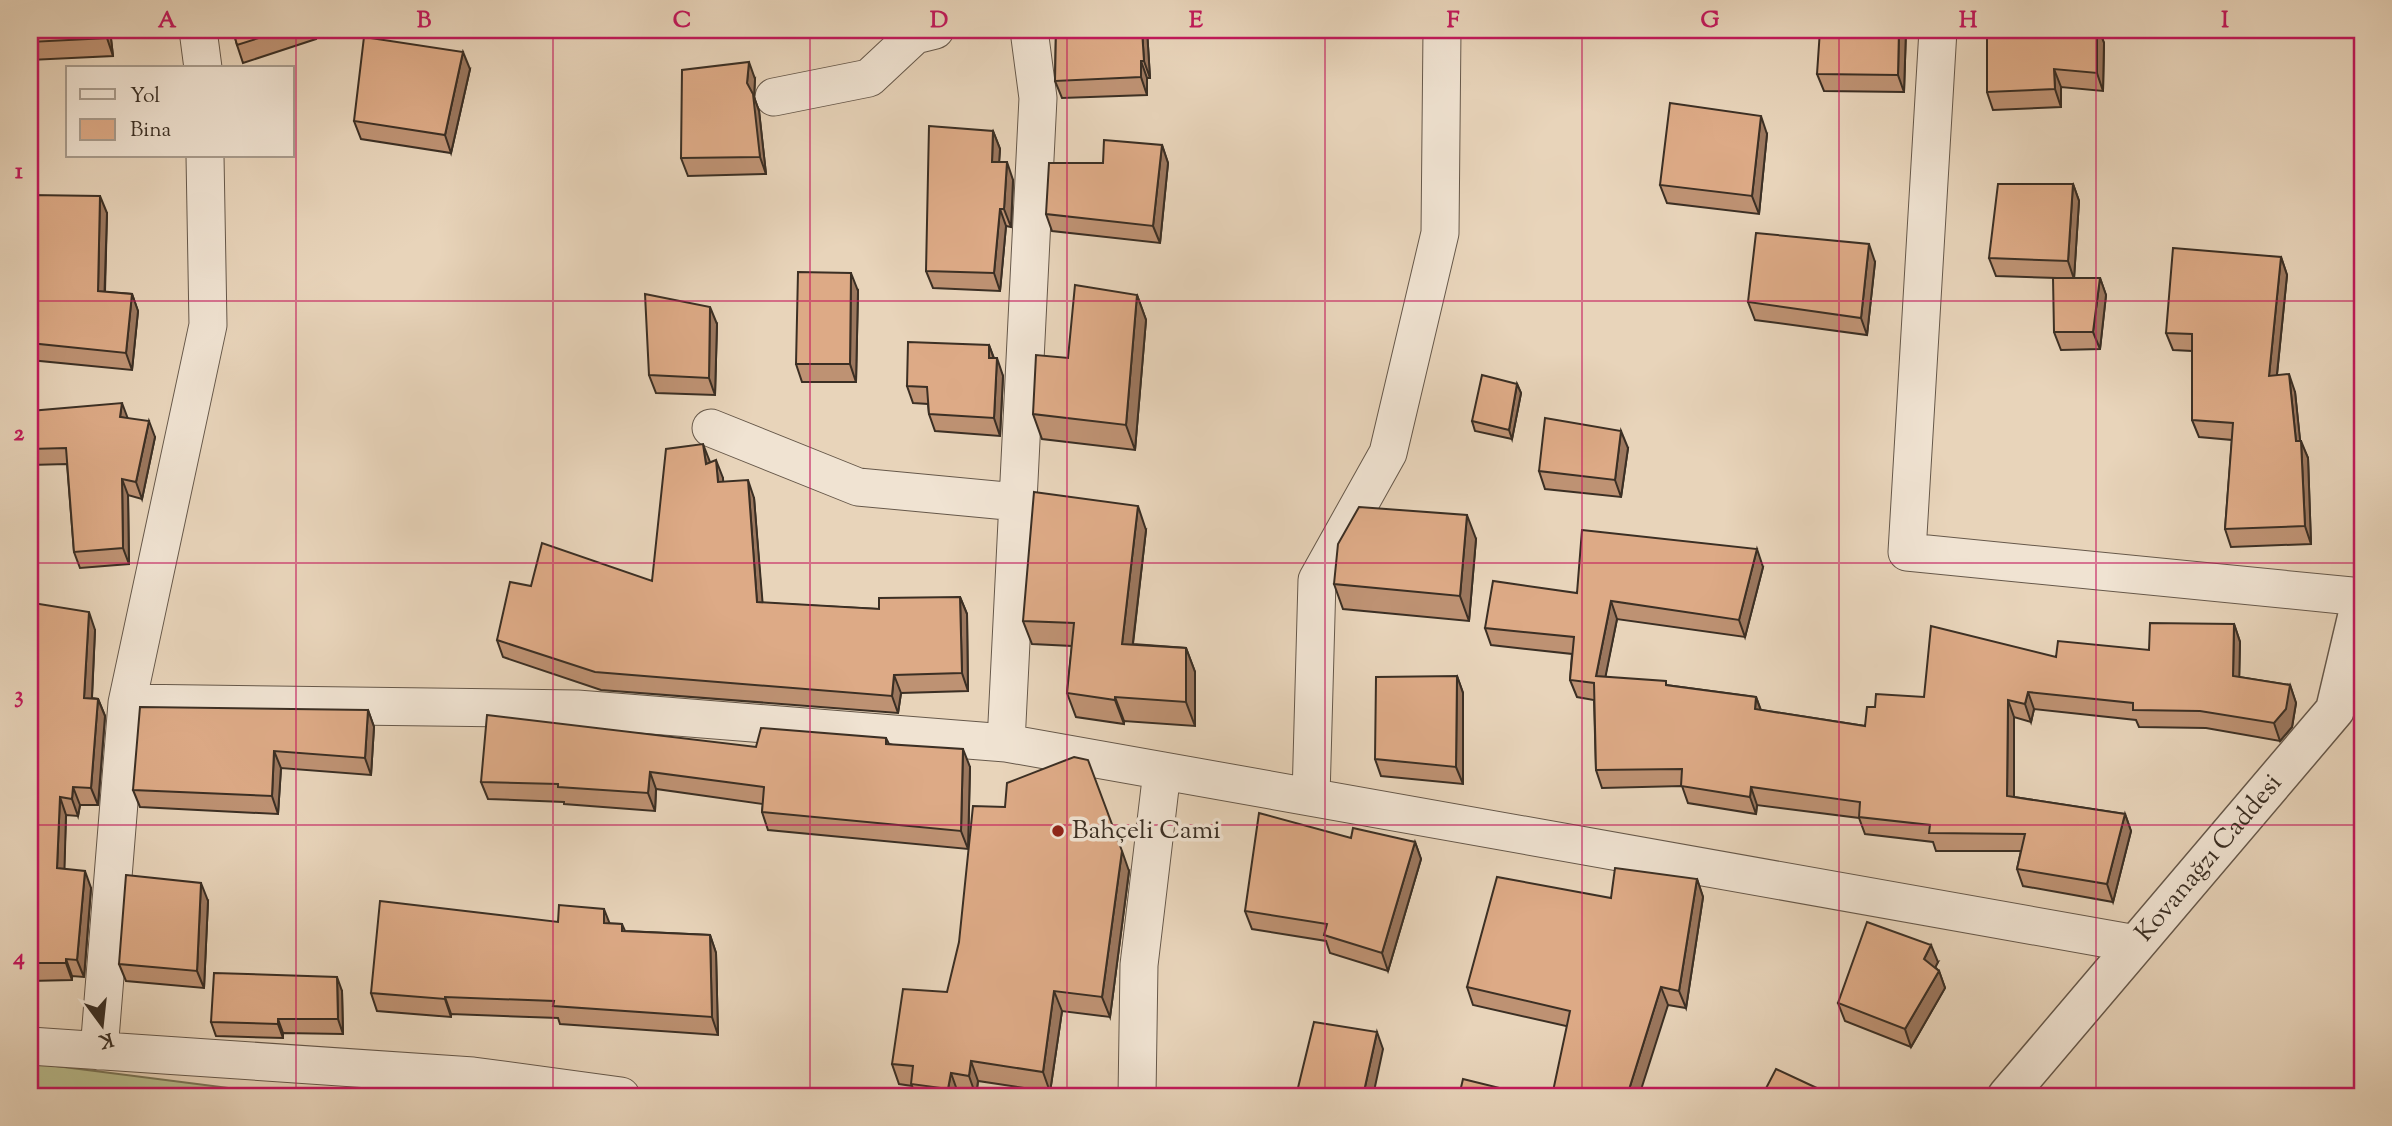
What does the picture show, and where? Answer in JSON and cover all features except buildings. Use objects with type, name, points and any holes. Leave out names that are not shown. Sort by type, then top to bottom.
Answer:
[{"type":"street","points":[[198,30],[203,66]]},
{"type":"street","points":[[774,97],[869,78],[915,35],[935,30]]},
{"type":"street","points":[[1006,743],[1038,98],[1029,30]]},
{"type":"street","points":[[1311,797],[1317,580],[1388,453],[1440,233],[1442,30]]},
{"type":"street","points":[[1938,30],[1907,552],[2362,597]]},
{"type":"street","points":[[99,1051],[127,703],[208,325],[205,158]]},
{"type":"street","points":[[711,428],[858,487],[1018,502]]},
{"type":"street","name":"Kovanağzı Caddesi","points":[[2007,1096],[2335,710],[2362,597]]},
{"type":"street","points":[[127,703],[577,709],[1006,743],[2136,944]]},
{"type":"street","points":[[1137,1096],[1139,965],[1162,771]]},
{"type":"street","points":[[30,1046],[473,1076],[621,1096]]},
{"type":"green space","points":[[40,1064],[292,1096],[30,1096],[30,1065]]},
{"type":"place","name":"Bahçeli Cami","points":[[1058,831]]}]
